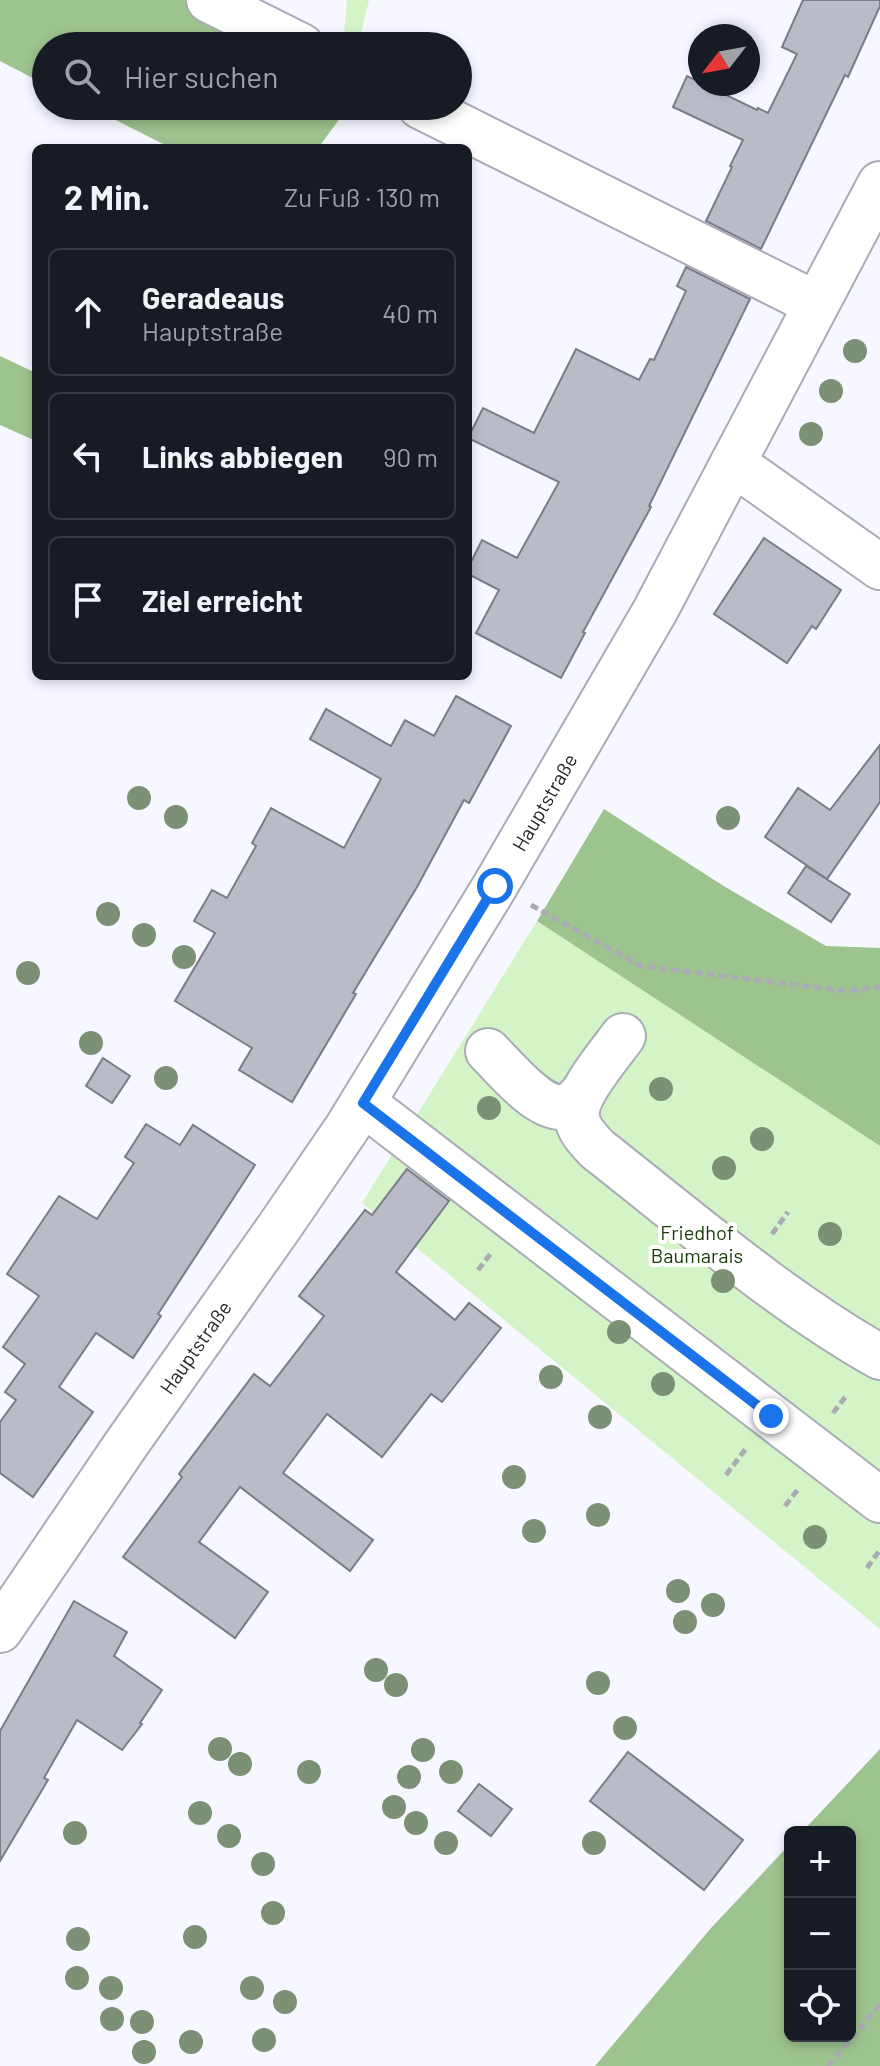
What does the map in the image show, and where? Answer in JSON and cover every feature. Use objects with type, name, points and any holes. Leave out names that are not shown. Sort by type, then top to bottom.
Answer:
[{"type":"street","points":[[209,0],[273,32]]},
{"type":"street","points":[[448,120],[816,304]]},
{"type":"street","name":"Hauptstraße","points":[[0,1630],[363,1103],[495,886],[655,611],[880,184]]},
{"type":"street","points":[[733,463],[880,567]]},
{"type":"street","points":[[488,1051],[534,1095],[553,1106],[565,1107],[583,1093],[623,1036]]},
{"type":"street","points":[[583,1093],[577,1118],[582,1132],[597,1149],[813,1316],[880,1357]]},
{"type":"street","points":[[363,1103],[880,1500]]},
{"type":"path","points":[[495,886],[641,966],[847,991],[880,987]]},
{"type":"path","points":[[867,1568],[880,1550]]},
{"type":"path","points":[[828,2066],[880,2004]]},
{"type":"green space","points":[[0,0],[184,0],[248,32],[32,32],[32,78],[0,61]]},
{"type":"green space","points":[[347,0],[369,0],[361,32],[344,32]]},
{"type":"green space","points":[[116,120],[338,120],[321,144],[163,144]]},
{"type":"green space","points":[[0,356],[32,371],[32,439],[0,425]]},
{"type":"green space","points":[[604,809],[722,885],[826,946],[880,948],[880,1146],[537,921]]},
{"type":"green space","name":"Friedhof Baumarais","points":[[537,921],[880,1146],[880,1629],[362,1203]]},
{"type":"green space","points":[[880,1749],[880,2066],[595,2066],[711,1928],[784,1850],[784,2042],[856,2042],[856,1826],[808,1826]]},
{"type":"building","points":[[803,0],[880,0],[848,77],[845,75],[761,249],[706,221],[743,140],[673,107],[687,76],[688,96],[728,96],[768,113],[797,54],[782,47]]},
{"type":"building","points":[[686,267],[750,299],[651,507],[561,678],[476,633],[499,590],[472,576],[472,560],[482,540],[517,558],[559,482],[472,440],[472,430],[483,408],[534,433],[576,349],[639,380],[650,359],[654,360],[686,291],[677,286]]},
{"type":"building","points":[[764,538],[841,590],[816,629],[812,626],[787,663],[714,614]]},
{"type":"building","points":[[456,696],[511,726],[469,803],[464,800],[292,1102],[239,1070],[252,1048],[175,1001],[215,933],[194,921],[212,890],[227,898],[256,846],[252,843],[271,808],[344,848],[381,779],[310,739],[326,709],[391,746],[405,720],[434,736]]},
{"type":"building","points":[[880,745],[880,802],[827,879],[765,837],[798,788],[830,810]]},
{"type":"building","points":[[806,866],[850,894],[831,922],[788,893]]},
{"type":"building","points":[[103,1058],[130,1076],[112,1103],[86,1086]]},
{"type":"building","points":[[146,1124],[180,1145],[193,1125],[255,1165],[133,1358],[96,1333],[59,1387],[93,1412],[33,1497],[0,1473],[0,1422],[16,1400],[5,1392],[25,1364],[3,1347],[39,1296],[7,1274],[59,1196],[97,1219],[134,1163],[125,1157]]},
{"type":"building","points":[[407,1169],[449,1201],[396,1272],[455,1320],[469,1303],[501,1328],[442,1402],[431,1394],[382,1457],[327,1414],[283,1473],[373,1540],[350,1571],[240,1487],[199,1542],[268,1592],[235,1638],[123,1557],[182,1477],[179,1474],[254,1374],[270,1386],[324,1316],[299,1296],[365,1210],[372,1215]]},
{"type":"building","points":[[74,1601],[127,1632],[114,1656],[162,1690],[122,1750],[77,1720],[44,1778],[48,1780],[0,1861],[0,1731]]},
{"type":"building","points":[[628,1752],[743,1840],[704,1890],[590,1801]]},
{"type":"building","points":[[479,1784],[512,1809],[491,1836],[458,1811]]},
{"type":"route","points":[[495,886],[363,1103],[771,1416]]}]
